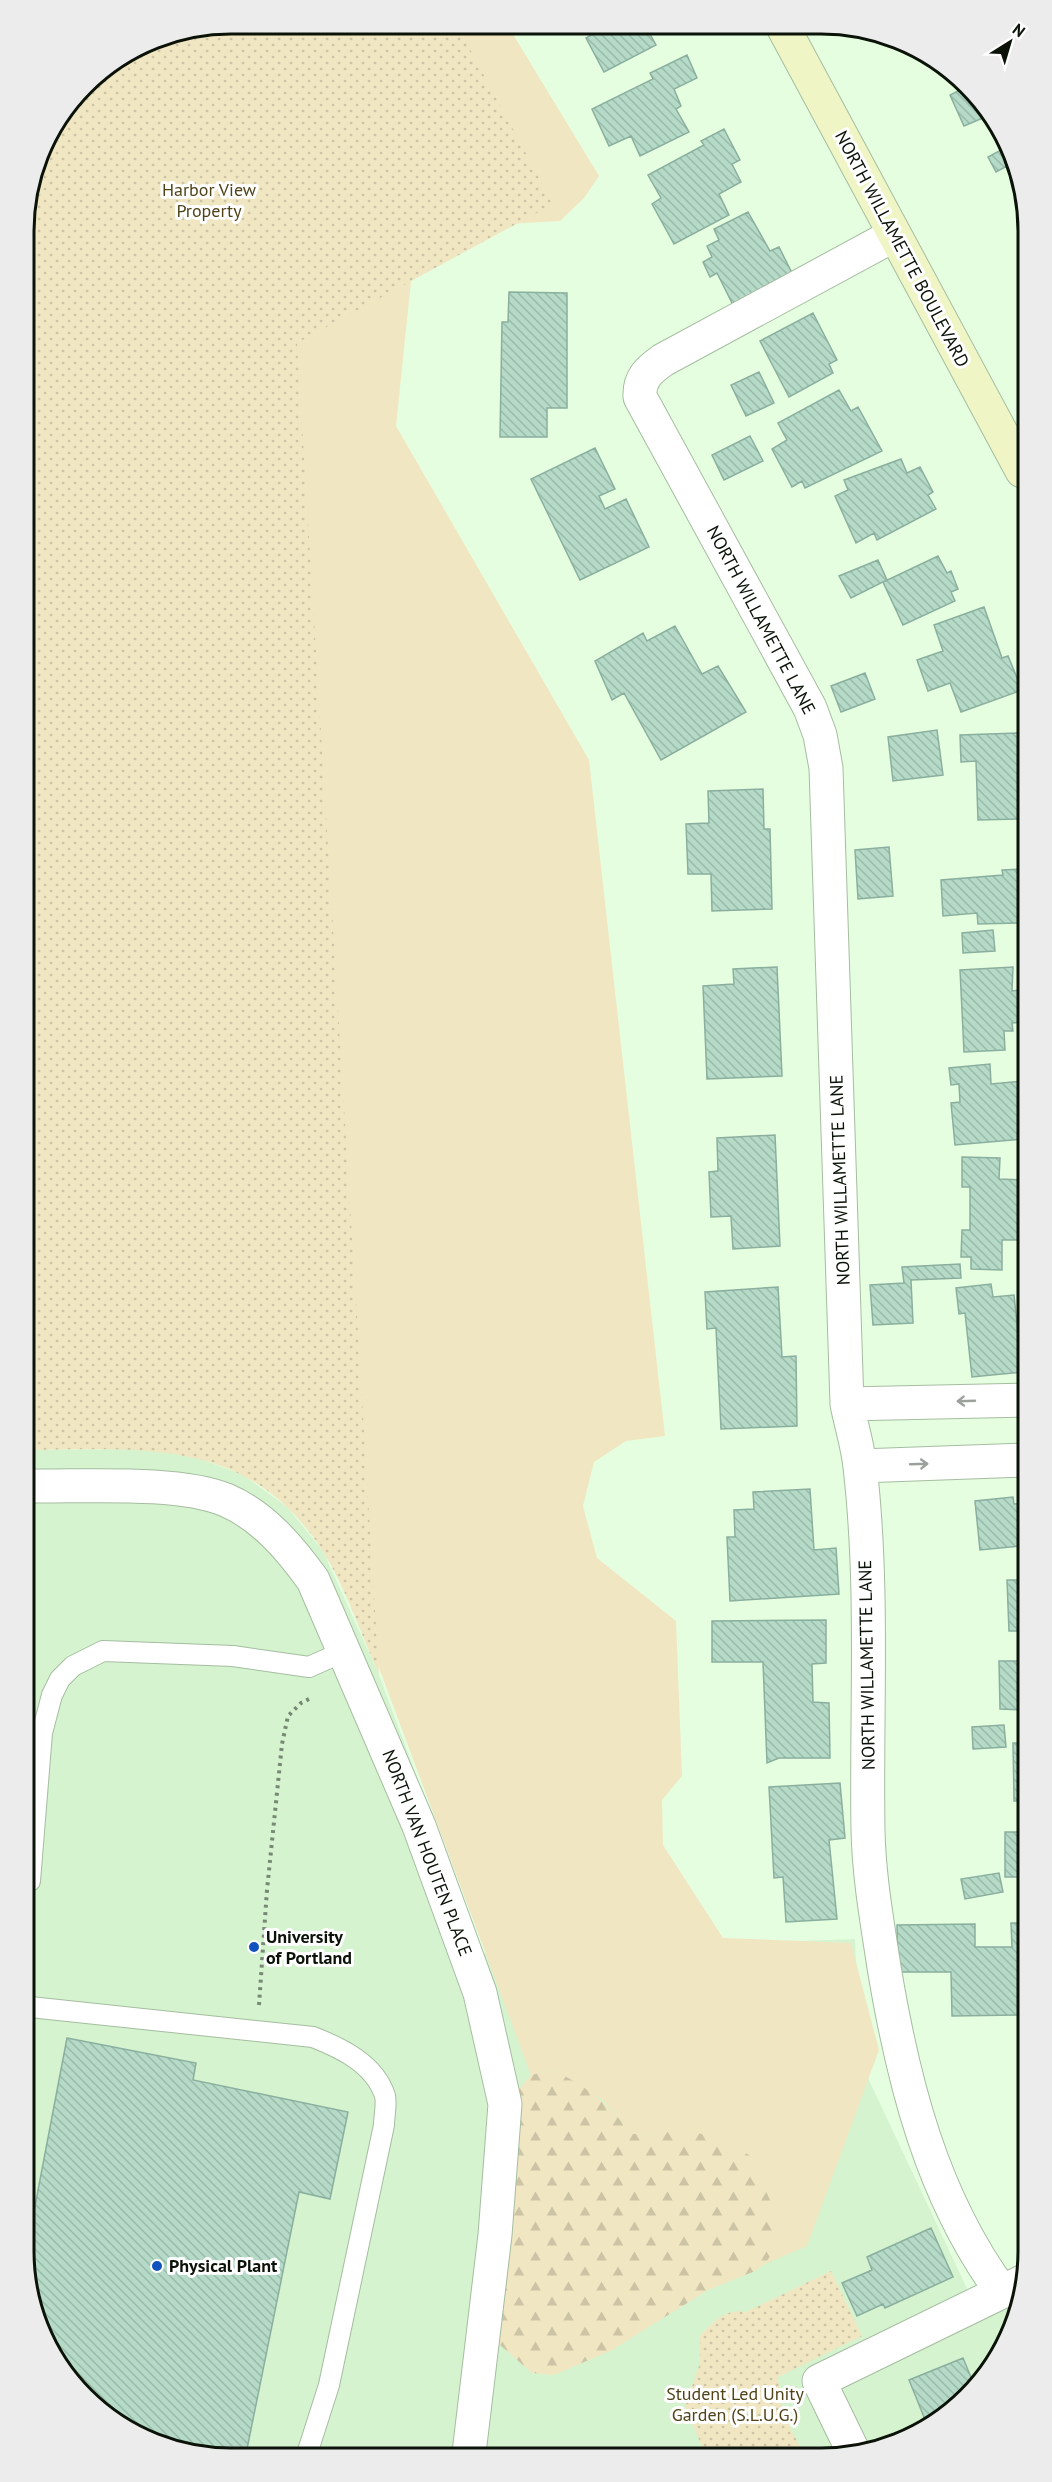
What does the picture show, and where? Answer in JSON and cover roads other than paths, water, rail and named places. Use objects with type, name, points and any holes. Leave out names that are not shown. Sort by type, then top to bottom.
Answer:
[{"type":"main road","name":"NORTH WILLAMETTE BOULEVARD","points":[[787,34],[1018,463]]},
{"type":"street","name":"NORTH WILLAMETTE LANE","points":[[894,235],[663,360],[650,369],[640,388],[640,397],[810,708],[820,735],[826,768],[847,1404],[860,1466],[868,1597],[868,1831],[871,1886],[890,2006],[911,2099],[925,2145],[964,2234],[982,2265],[1013,2287]]},
{"type":"street","points":[[847,1404],[1017,1400]]},
{"type":"street","points":[[860,1466],[1017,1460]]},
{"type":"street","name":"NORTH VAN HOUTEN PLACE","points":[[34,1486],[198,1491],[227,1501],[262,1523],[288,1546],[313,1580],[419,1826],[480,1993],[505,2104],[495,2235],[470,2448]]},
{"type":"street","points":[[850,2445],[819,2381],[1013,2287]]},
{"type":"lane","points":[[34,1829],[42,1733],[52,1695],[60,1679],[73,1666],[103,1651],[233,1656],[309,1667],[351,1665]]},
{"type":"lane","points":[[34,2007],[313,2037],[340,2048],[368,2068],[385,2097],[384,2125],[329,2385],[310,2448]]},
{"type":"place","name":"University of Portland","points":[[254,1947]]},
{"type":"place","name":"Physical Plant","points":[[157,2266]]},
{"type":"park label","name":"Harbor View Property","points":[[209,200]]},
{"type":"park label","name":"Student Led Unity Garden (S.L.U.G.)","points":[[735,2404]]}]
